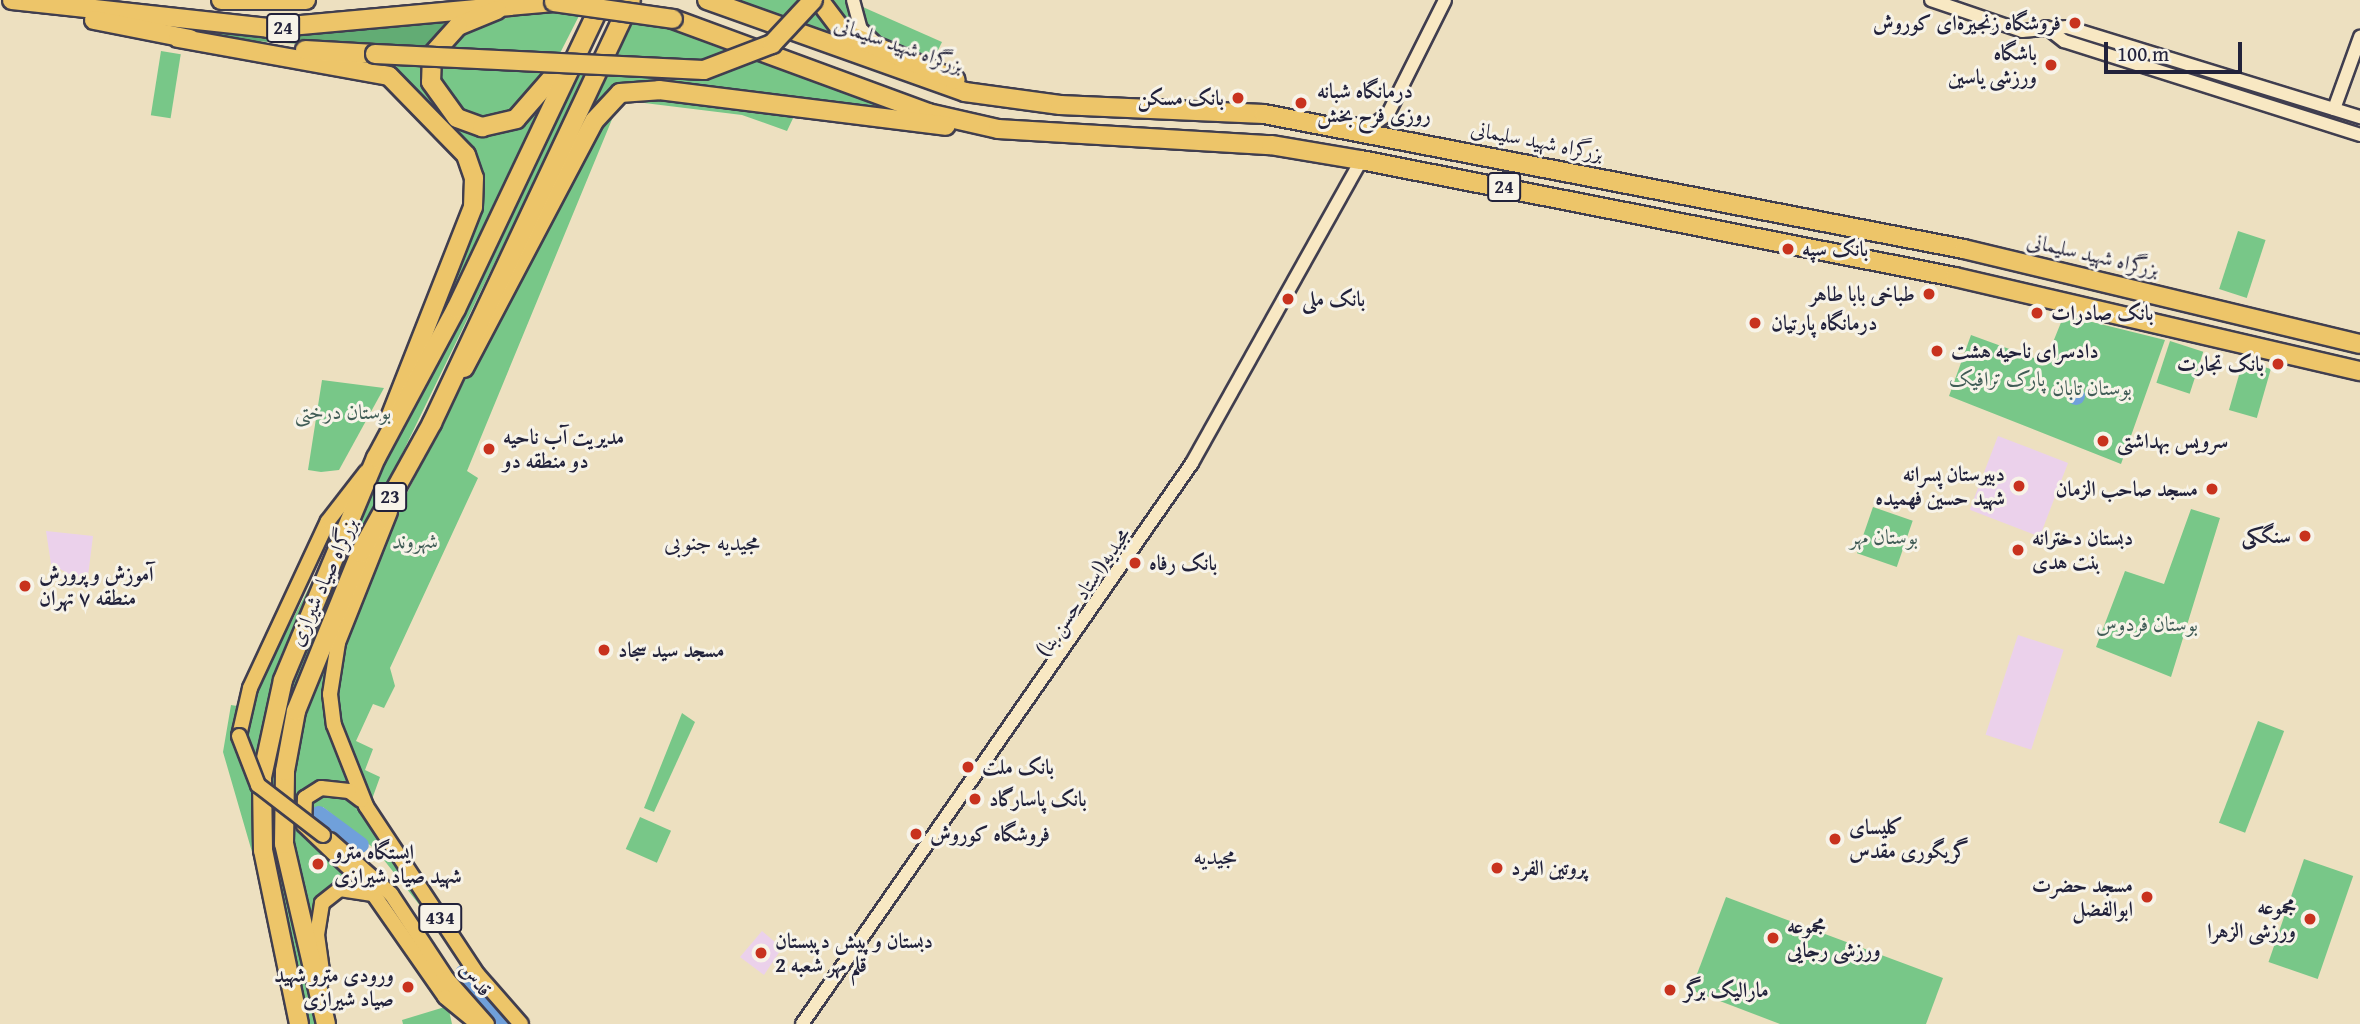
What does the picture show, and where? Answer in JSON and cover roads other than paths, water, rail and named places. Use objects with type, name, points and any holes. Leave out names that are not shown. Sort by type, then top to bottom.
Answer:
[{"type":"highway","name":"24","points":[[221,0],[306,0]]},
{"type":"highway","name":"بزرگراه صیاد شیرازی","points":[[299,1024],[264,868],[262,777],[283,680],[376,458],[456,309],[603,0]]},
{"type":"highway","name":"بزرگراه صیاد شیرازی","points":[[324,1016],[286,860],[287,754],[325,631],[432,423],[631,0]]},
{"type":"highway","name":"بزرگراه شهید سلیمانی","points":[[707,0],[926,82],[1009,100],[1264,114],[1964,249],[2360,344]]},
{"type":"highway","points":[[178,38],[375,54],[704,71],[772,44],[816,0],[838,29],[904,60],[1009,100]]},
{"type":"highway","name":"24","points":[[21,1],[268,28],[527,2],[554,2],[673,19],[928,113],[998,129],[1270,145],[1361,160],[1955,276],[2360,372]]},
{"type":"highway","points":[[21,1],[178,38],[389,76],[442,126],[470,164],[472,207],[376,458]]},
{"type":"highway","points":[[527,2],[474,17],[436,46],[431,82],[457,118],[482,127],[516,118],[580,45]]},
{"type":"highway","points":[[432,423],[507,295],[603,106],[620,93],[659,90],[998,129]]},
{"type":"main road","points":[[853,0],[861,29],[904,60]]},
{"type":"main road","points":[[1264,114],[1380,122],[1445,0]]},
{"type":"main road","points":[[1931,0],[2022,31],[2067,27],[2360,117]]},
{"type":"main road","points":[[2046,27],[2064,41],[2360,135]]},
{"type":"main road","points":[[2334,109],[2360,37]]},
{"type":"main road","points":[[2305,101],[2328,99],[2341,89]]},
{"type":"main road","name":"مجیدیه(استاد حسن بنا)","points":[[802,1024],[1192,463],[1361,160]]},
{"type":"main road","name":"قدس","points":[[376,458],[328,521],[247,697],[239,736],[258,785],[384,885],[458,994],[487,1024]]},
{"type":"main road","points":[[366,806],[338,739],[331,677],[406,472]]},
{"type":"main road","points":[[366,806],[349,791],[330,786],[312,792],[301,813],[310,833],[375,895],[439,989],[478,1024]]},
{"type":"main road","name":"434","points":[[366,806],[478,975],[521,1024]]},
{"type":"main road","points":[[324,1016],[322,903],[340,889],[375,895]]},
{"type":"water","points":[[2076,387],[2084,392],[2085,396],[2080,404],[2076,405],[2068,400],[2067,396],[2072,388]]},
{"type":"waterway","points":[[319,814],[361,845]]},
{"type":"waterway","points":[[463,973],[507,1024]]},
{"type":"place","name":"فروشگاه زنجیره‌ای کوروش","points":[[2075,23]]},
{"type":"place","name":"باشگاه ورزشی یاسین","points":[[2051,65]]},
{"type":"place","name":"بانک مسکن","points":[[1238,98]]},
{"type":"place","name":"درمانگاه شبانه روزی فرح بخش","points":[[1301,103]]},
{"type":"place","name":"بانک سپه","points":[[1788,249]]},
{"type":"place","name":"طباخی بابا طاهر","points":[[1929,294]]},
{"type":"place","name":"بانک ملی","points":[[1288,299]]},
{"type":"place","name":"بانک صادرات","points":[[2037,313]]},
{"type":"place","name":"درمانگاه پارتیان","points":[[1755,323]]},
{"type":"place","name":"دادسرای ناحیه هشت","points":[[1937,351]]},
{"type":"place","name":"بانک تجارت","points":[[2278,364]]},
{"type":"place","name":"سرویس بهداشتی","points":[[2103,441]]},
{"type":"place","name":"مدیریت آب ناحیه دو منطقه دو","points":[[489,449]]},
{"type":"place","name":"دبیرستان پسرانه شهید حسین فهمیده","points":[[2019,486]]},
{"type":"place","name":"مسجد صاحب الزمان","points":[[2212,489]]},
{"type":"place","name":"سنگکی","points":[[2305,536]]},
{"type":"place","name":"دبستان دخترانه بنت هدی","points":[[2018,550]]},
{"type":"place","name":"بانک رفاه","points":[[1135,563]]},
{"type":"place","name":"آموزش و پرورش منطقه ۷ تهران","points":[[25,586]]},
{"type":"place","name":"مسجد سید سجاد","points":[[604,650]]},
{"type":"place","name":"بانک ملت","points":[[968,767]]},
{"type":"place","name":"بانک پاسارگاد","points":[[975,799]]},
{"type":"place","name":"فروشگاه کوروش","points":[[916,834]]},
{"type":"place","name":"کلیسای گریگوری مقدس","points":[[1835,839]]},
{"type":"place","name":"ایستگاه مترو شهید صیاد شیرازی","points":[[318,864]]},
{"type":"place","name":"پروتین الفرد","points":[[1497,868]]},
{"type":"place","name":"مسجد حضرت ابوالفضل","points":[[2147,897]]},
{"type":"place","name":"مجموعه ورزشی الزهرا","points":[[2310,919]]},
{"type":"place","name":"مجموعه ورزشی رجایی","points":[[1773,938]]},
{"type":"place","name":"دبستان و پیش دپبستان قلم مهر شعبه 2","points":[[761,953]]},
{"type":"place","name":"ورودی مترو شهید صیاد شیرازی","points":[[408,987]]},
{"type":"place","name":"مارالیک برگر","points":[[1670,990]]},
{"type":"district","name":"مجیدیه جنوبی","points":[[712,542]]},
{"type":"district","name":"مجیدیه","points":[[1215,856]]},
{"type":"park label","name":"پارک ترافیک","points":[[1997,379]]},
{"type":"park label","name":"بوستان تابان","points":[[2092,388]]},
{"type":"park label","name":"بوستان درختی","points":[[343,412]]},
{"type":"park label","name":"بوستان مهر","points":[[1884,537]]},
{"type":"park label","name":"شهروند","points":[[415,541]]},
{"type":"park label","name":"بوستان فردوس","points":[[2147,624]]}]
